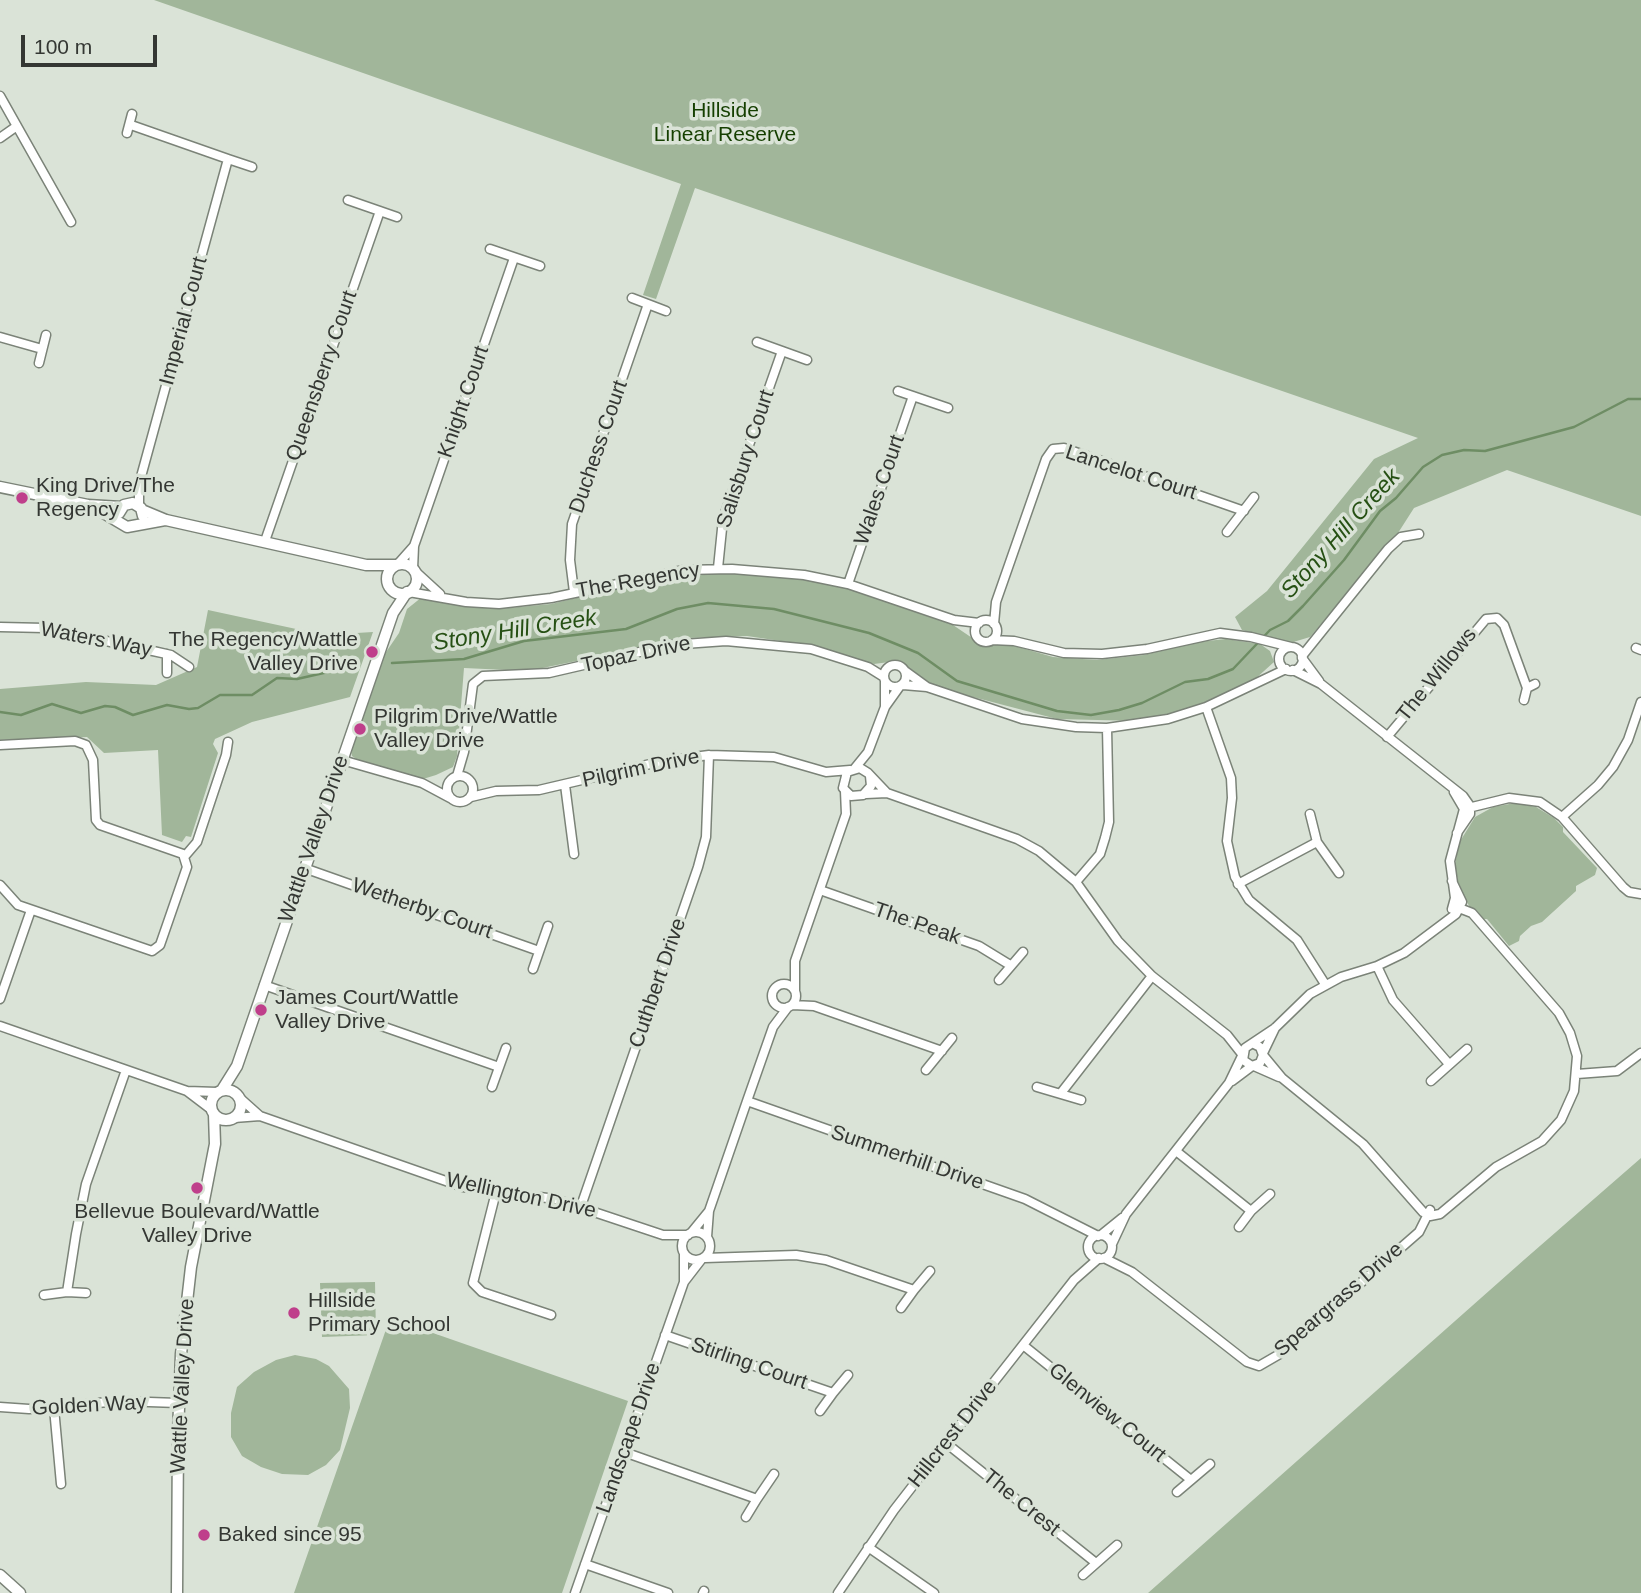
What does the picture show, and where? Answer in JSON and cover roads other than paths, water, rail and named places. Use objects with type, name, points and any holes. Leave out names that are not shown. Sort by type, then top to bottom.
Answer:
[{"type":"street","points":[[0,96],[71,222]]},
{"type":"street","points":[[132,114],[129,129],[252,167]]},
{"type":"street","points":[[0,138],[17,126]]},
{"type":"street","name":"Imperial Court","points":[[141,508],[139,484],[228,159]]},
{"type":"street","points":[[348,200],[397,217]]},
{"type":"street","name":"Queensberry Court","points":[[265,541],[380,211]]},
{"type":"street","points":[[490,249],[540,266]]},
{"type":"street","name":"Knight Court","points":[[414,570],[414,546],[514,258]]},
{"type":"street","points":[[632,299],[666,311]]},
{"type":"street","name":"Duchess Court","points":[[574,592],[570,560],[572,524],[648,304]]},
{"type":"street","points":[[39,363],[46,335]]},
{"type":"street","points":[[0,337],[42,349]]},
{"type":"street","points":[[757,342],[807,360]]},
{"type":"street","name":"Salisbury Court","points":[[718,568],[723,519],[782,351]]},
{"type":"street","points":[[898,391],[948,408]]},
{"type":"street","name":"Wales Court","points":[[848,584],[913,396]]},
{"type":"street","name":"Lancelot Court","points":[[992,640],[996,602],[1046,459],[1053,449],[1064,448],[1244,511]]},
{"type":"street","name":"Imperial Court","points":[[124,505],[139,484]]},
{"type":"street","points":[[0,487],[88,505],[141,508],[166,520],[366,565],[397,565],[414,570],[417,581],[408,592],[398,593],[366,565]]},
{"type":"street","points":[[1227,532],[1254,498]]},
{"type":"street","points":[[88,505],[131,527],[166,520]]},
{"type":"street","points":[[121,523],[118,515],[124,505]]},
{"type":"street","points":[[138,525],[143,518],[141,508]]},
{"type":"street","points":[[884,679],[893,687],[927,687],[1022,719],[1076,727],[1107,728],[1168,719],[1206,707],[1261,680],[1299,667],[1313,639],[1396,542],[1408,534],[1419,534]]},
{"type":"street","name":"Knight Court","points":[[397,565],[414,546]]},
{"type":"street","points":[[390,585],[388,575],[397,565]]},
{"type":"street","name":"The Regency","points":[[408,592],[442,596],[466,603],[499,604],[574,592],[652,575],[718,568],[804,575],[848,584],[954,620],[995,626]]},
{"type":"street","name":"The Regency","points":[[414,570],[442,596]]},
{"type":"street","name":"Wattle Valley Drive","points":[[390,585],[393,613]]},
{"type":"street","name":"Wattle Valley Drive","points":[[219,1091],[237,1066],[393,613],[408,592]]},
{"type":"street","name":"Lancelot Court","points":[[981,622],[996,602]]},
{"type":"street","name":"The Willows","points":[[1388,737],[1486,619],[1497,618],[1504,625],[1531,686],[1524,700]]},
{"type":"street","name":"The Regency","points":[[954,620],[976,636]]},
{"type":"street","points":[[981,622],[976,636],[985,642],[1014,641],[1064,653],[1102,654],[1147,649],[1199,636],[1238,635],[1292,647],[1321,684]]},
{"type":"street","name":"Waters Way","points":[[0,626],[45,628],[167,654],[189,667]]},
{"type":"street","points":[[995,626],[1014,641]]},
{"type":"street","points":[[1261,680],[1285,649],[1313,639]]},
{"type":"street","name":"Topaz Drive","points":[[453,779],[464,752],[472,689],[475,680],[483,676],[549,673],[670,645],[711,641],[782,644],[868,667],[890,666]]},
{"type":"street","points":[[1265,642],[1289,670],[1321,684],[1452,789],[1468,809]]},
{"type":"street","points":[[167,654],[167,673]]},
{"type":"street","points":[[885,707],[884,679],[890,666],[897,665],[927,687]]},
{"type":"street","name":"Topaz Drive","points":[[868,667],[884,679]]},
{"type":"street","points":[[703,1259],[710,1250],[709,1211],[773,1027],[774,990],[796,961],[846,814],[844,776],[868,752],[885,707],[906,678],[905,671]]},
{"type":"street","points":[[1562,817],[1598,785],[1613,767],[1628,740],[1641,702]]},
{"type":"street","points":[[1206,707],[1231,778],[1227,850],[1238,884],[1257,908],[1297,940],[1325,984]]},
{"type":"street","points":[[1076,882],[1100,854],[1109,822],[1107,728]]},
{"type":"street","points":[[0,745],[75,741],[86,745],[92,753],[96,820],[100,825],[186,856]]},
{"type":"street","points":[[0,885],[10,899],[31,910],[152,951],[160,944],[187,871],[186,856],[197,842],[226,755],[228,741]]},
{"type":"street","name":"Topaz Drive","points":[[464,752],[470,781]]},
{"type":"street","points":[[846,814],[871,786],[868,752]]},
{"type":"street","name":"Pilgrim Drive","points":[[471,797],[496,791],[565,785],[663,761],[709,755],[774,757],[826,772],[852,769]]},
{"type":"street","name":"Cuthbert Drive","points":[[581,1206],[698,867],[708,817],[709,755]]},
{"type":"street","points":[[342,760],[422,783],[461,802],[471,797],[470,781],[453,779],[422,783]]},
{"type":"street","points":[[852,769],[869,775],[887,793]]},
{"type":"street","name":"Pilgrim Drive","points":[[826,772],[844,790]]},
{"type":"street","points":[[450,797],[447,790],[453,779]]},
{"type":"street","name":"Pilgrim Drive","points":[[470,781],[496,791]]},
{"type":"street","points":[[565,785],[574,854]]},
{"type":"street","points":[[844,790],[851,796],[887,793],[1017,839],[1058,865],[1076,882],[1118,941],[1152,976],[1227,1035],[1253,1066],[1282,1078]]},
{"type":"street","points":[[1458,908],[1450,861],[1457,833],[1468,809],[1491,802],[1525,799],[1539,803],[1562,817],[1623,887],[1629,892],[1641,894]]},
{"type":"street","points":[[1310,814],[1317,842],[1339,873]]},
{"type":"street","points":[[1238,884],[1317,842]]},
{"type":"street","name":"Wetherby Court","points":[[304,868],[539,951]]},
{"type":"street","name":"The Peak","points":[[820,890],[979,946],[1010,965]]},
{"type":"street","points":[[1100,1235],[1126,1214],[1229,1083],[1242,1055],[1252,1044],[1275,1028],[1300,1001],[1325,984],[1377,966],[1413,947],[1458,908]]},
{"type":"street","points":[[1227,1035],[1252,1044],[1282,1078],[1363,1144],[1428,1213],[1438,1209],[1496,1167],[1549,1135],[1569,1107],[1577,1074],[1576,1052],[1559,1013],[1472,912],[1458,908]]},
{"type":"street","points":[[0,999],[31,910]]},
{"type":"street","points":[[533,968],[548,926]]},
{"type":"street","points":[[999,980],[1023,952]]},
{"type":"street","points":[[773,1027],[790,1006],[796,992],[796,961]]},
{"type":"street","points":[[1377,966],[1393,1000],[1449,1064]]},
{"type":"street","points":[[1061,1093],[1152,976]]},
{"type":"street","points":[[780,984],[787,984],[814,1006],[942,1051]]},
{"type":"street","points":[[264,985],[499,1067]]},
{"type":"street","points":[[774,1002],[782,1008],[814,1006]]},
{"type":"street","points":[[0,1026],[187,1091],[232,1090],[240,1098],[240,1112],[232,1119],[221,1119],[187,1091]]},
{"type":"street","points":[[1229,1083],[1262,1061],[1275,1028]]},
{"type":"street","points":[[926,1070],[952,1038]]},
{"type":"street","points":[[492,1087],[506,1048]]},
{"type":"street","points":[[1431,1081],[1467,1049]]},
{"type":"street","points":[[1577,1074],[1602,1075],[1617,1071],[1641,1053]]},
{"type":"street","name":"Wattle Valley Drive","points":[[237,1066],[240,1098]]},
{"type":"street","points":[[67,1292],[86,1184],[126,1070]]},
{"type":"street","points":[[1037,1087],[1081,1100]]},
{"type":"street","points":[[213,1112],[211,1100],[219,1091]]},
{"type":"street","name":"Wellington Drive","points":[[240,1098],[260,1116],[456,1184],[581,1206],[663,1235],[683,1251]]},
{"type":"street","name":"Summerhill Drive","points":[[747,1101],[1025,1199],[1100,1235],[1112,1246]]},
{"type":"street","name":"Wattle Valley Drive","points":[[179,1592],[178,1403],[191,1267],[215,1144],[213,1112]]},
{"type":"street","name":"Wellington Drive","points":[[232,1119],[260,1116]]},
{"type":"street","name":"Wattle Valley Drive","points":[[215,1144],[232,1119]]},
{"type":"street","points":[[1176,1151],[1251,1211]]},
{"type":"street","points":[[496,1192],[473,1283],[482,1292],[551,1315]]},
{"type":"street","points":[[1238,1227],[1269,1194]]},
{"type":"street","points":[[709,1211],[690,1234],[683,1251],[689,1259],[729,1255],[796,1255],[826,1260],[914,1290]]},
{"type":"street","name":"Speargrass Drive","points":[[1101,1258],[1132,1272],[1247,1362],[1259,1366],[1278,1355],[1411,1237],[1428,1213]]},
{"type":"street","points":[[1112,1246],[1126,1214]]},
{"type":"street","name":"Summerhill Drive","points":[[1065,1220],[1101,1258]]},
{"type":"street","points":[[690,1234],[700,1233],[729,1255]]},
{"type":"street","name":"Wellington Drive","points":[[663,1235],[690,1234]]},
{"type":"street","name":"Hillcrest Drive","points":[[1074,1280],[1089,1248],[1100,1235]]},
{"type":"street","name":"Speargrass Drive","points":[[1112,1246],[1132,1272]]},
{"type":"street","name":"Hillcrest Drive","points":[[838,1593],[868,1547],[946,1443],[1074,1280],[1112,1246]]},
{"type":"street","name":"Landscape Drive","points":[[683,1251],[684,1282]]},
{"type":"street","name":"Landscape Drive","points":[[575,1593],[684,1282],[703,1259]]},
{"type":"street","points":[[901,1308],[930,1271]]},
{"type":"street","points":[[44,1295],[86,1293]]},
{"type":"street","name":"Stirling Court","points":[[665,1335],[833,1393]]},
{"type":"street","name":"Glenview Court","points":[[1023,1345],[1191,1480]]},
{"type":"street","name":"Stirling Court","points":[[820,1411],[848,1375]]},
{"type":"street","name":"Golden Way","points":[[0,1407],[54,1408],[93,1402],[178,1403]]},
{"type":"street","points":[[54,1408],[61,1484]]},
{"type":"street","name":"The Crest","points":[[946,1443],[1096,1563]]},
{"type":"street","points":[[624,1452],[757,1499]]},
{"type":"street","points":[[1177,1492],[1210,1464]]},
{"type":"street","points":[[746,1517],[774,1474]]},
{"type":"street","points":[[1083,1575],[1117,1545]]},
{"type":"street","points":[[868,1547],[934,1593]]},
{"type":"street","points":[[585,1564],[668,1593]]},
{"type":"street","points":[[0,1575],[20,1593]]},
{"type":"waterway","name":"Stony Hill Creek","points":[[392,663],[464,659],[524,641],[626,629],[677,609],[708,603],[774,609],[869,633],[918,653],[957,681],[1057,711],[1091,715],[1119,710],[1142,703],[1185,682],[1208,679],[1233,669],[1270,630],[1288,621],[1303,606],[1344,560],[1380,511],[1396,498],[1423,467],[1442,455],[1464,450],[1485,451],[1574,427],[1628,399],[1641,399]]},
{"type":"waterway","name":"Stony Hill Creek","points":[[0,712],[21,715],[52,704],[81,713],[105,706],[115,707],[133,715],[167,705],[198,708],[220,695],[252,695],[277,678],[297,679],[359,665]]},
{"type":"place","name":"King Drive/The Regency","points":[[22,498]]},
{"type":"place","name":"The Regency/Wattle Valley Drive","points":[[372,652]]},
{"type":"place","name":"Pilgrim Drive/Wattle Valley Drive","points":[[360,729]]},
{"type":"place","name":"James Court/Wattle Valley Drive","points":[[261,1010]]},
{"type":"place","name":"Bellevue Boulevard/Wattle Valley Drive","points":[[197,1188]]},
{"type":"place","name":"Hillside Primary School","points":[[294,1313]]},
{"type":"place","name":"Baked since 95","points":[[204,1535]]},
{"type":"park label","name":"Hillside Linear Reserve","points":[[725,123]]}]
